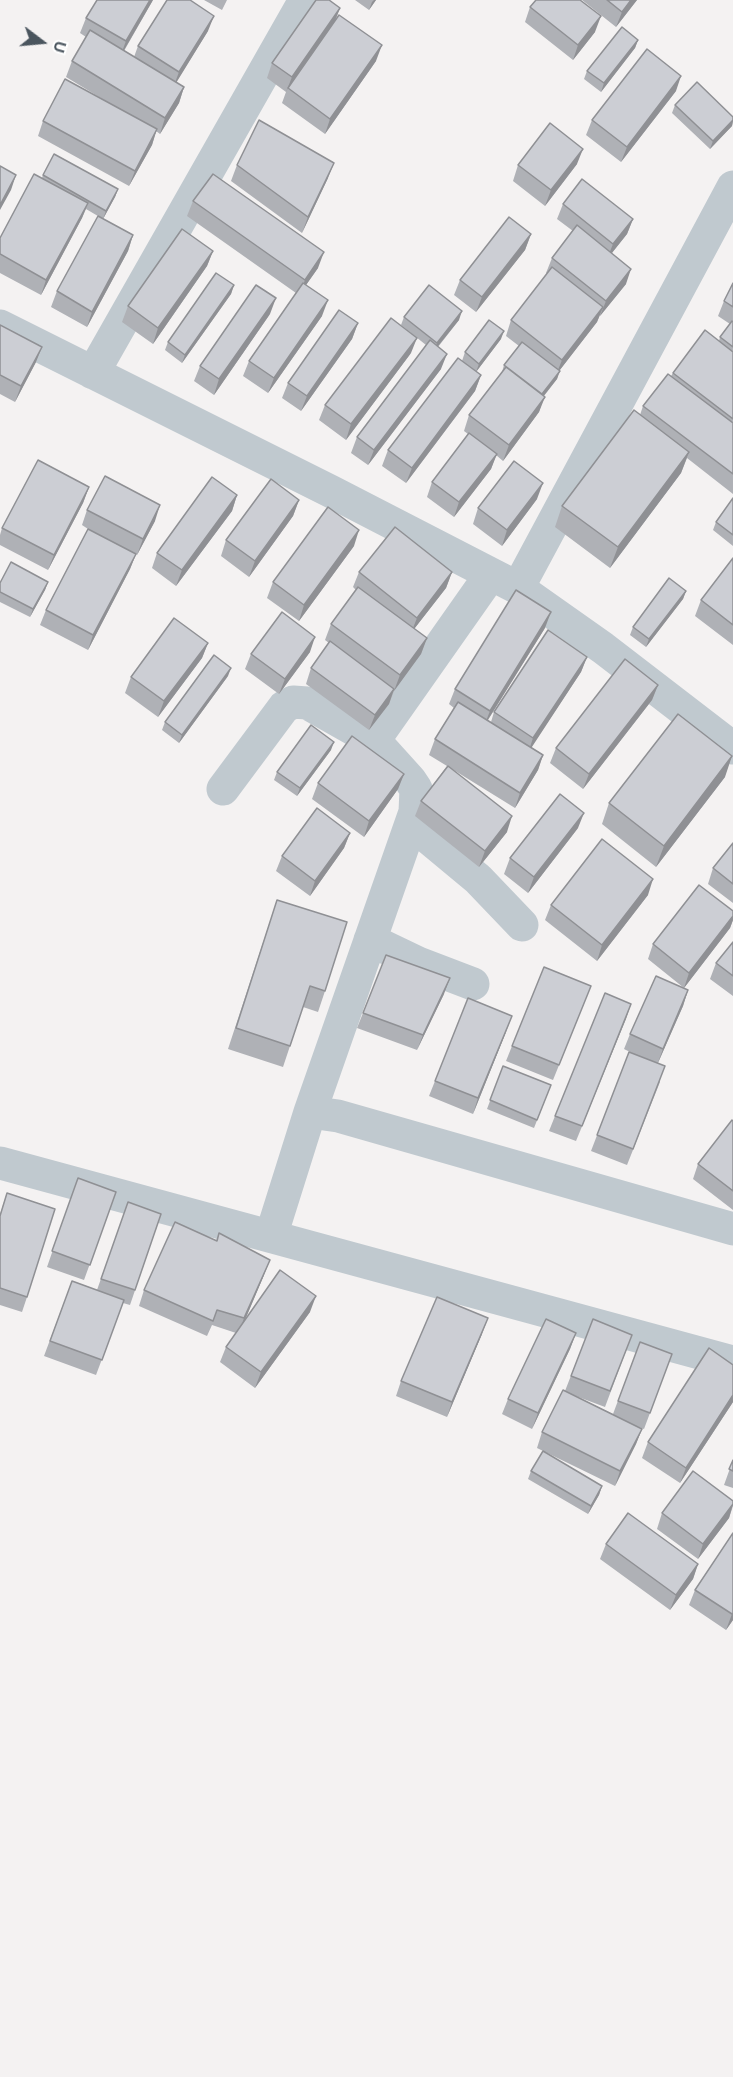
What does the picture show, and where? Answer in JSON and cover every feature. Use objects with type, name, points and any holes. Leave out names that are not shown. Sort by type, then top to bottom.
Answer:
[{"type":"street","points":[[93,373],[305,0]]},
{"type":"street","points":[[373,739],[505,581],[733,187]]},
{"type":"street","points":[[0,326],[505,581],[603,648],[733,748]]},
{"type":"street","points":[[223,789],[284,707],[294,702],[307,703],[360,734],[373,739],[416,789],[416,812],[412,825],[310,1112],[271,1236]]},
{"type":"street","points":[[412,825],[478,879],[522,925]]},
{"type":"street","points":[[370,940],[410,960],[473,984]]},
{"type":"street","points":[[310,1112],[338,1116],[733,1229]]},
{"type":"street","points":[[0,1163],[733,1362]]},
{"type":"building","points":[[97,0],[150,0],[126,41],[86,18]]},
{"type":"building","points":[[167,0],[190,0],[214,16],[179,72],[138,46]]},
{"type":"building","points":[[316,0],[329,0],[340,8],[292,77],[272,63]]},
{"type":"building","points":[[536,0],[580,0],[601,16],[578,45],[530,7]]},
{"type":"building","points":[[607,0],[631,0],[622,12]]},
{"type":"building","points":[[339,15],[382,45],[330,119],[288,88]]},
{"type":"building","points":[[622,27],[638,40],[604,83],[587,71]]},
{"type":"building","points":[[90,30],[184,87],[165,118],[72,61]]},
{"type":"building","points":[[647,49],[681,76],[627,147],[592,120]]},
{"type":"building","points":[[65,79],[157,129],[135,171],[43,121]]},
{"type":"building","points":[[697,82],[733,117],[733,120],[713,141],[675,105]]},
{"type":"building","points":[[259,120],[334,163],[308,217],[237,165]]},
{"type":"building","points":[[550,123],[583,149],[551,190],[518,165]]},
{"type":"building","points":[[54,154],[118,189],[106,211],[43,175]]},
{"type":"building","points":[[0,166],[16,175],[0,205]]},
{"type":"building","points":[[34,174],[88,203],[46,280],[0,254],[0,238]]},
{"type":"building","points":[[213,174],[324,252],[305,280],[193,201]]},
{"type":"building","points":[[582,179],[633,219],[613,244],[563,204]]},
{"type":"building","points":[[98,216],[133,235],[92,312],[57,291]]},
{"type":"building","points":[[509,217],[531,234],[482,297],[460,280]]},
{"type":"building","points":[[577,225],[631,269],[606,301],[552,258]]},
{"type":"building","points":[[182,229],[213,251],[158,328],[128,306]]},
{"type":"building","points":[[552,267],[603,307],[562,360],[511,320]]},
{"type":"building","points":[[216,273],[234,285],[185,355],[168,342]]},
{"type":"building","points":[[303,283],[328,300],[274,378],[249,361]]},
{"type":"building","points":[[733,283],[733,307],[724,301]]},
{"type":"building","points":[[256,285],[276,298],[219,379],[200,366]]},
{"type":"building","points":[[429,285],[462,311],[437,343],[404,317]]},
{"type":"building","points":[[339,310],[358,323],[307,396],[288,383]]},
{"type":"building","points":[[391,318],[417,338],[351,424],[325,405]]},
{"type":"building","points":[[489,320],[504,331],[479,364],[465,352]]},
{"type":"building","points":[[733,322],[733,347],[720,337]]},
{"type":"building","points":[[0,325],[42,347],[21,386],[0,375]]},
{"type":"building","points":[[705,330],[733,352],[733,419],[673,373]]},
{"type":"building","points":[[430,340],[447,354],[374,450],[357,437]]},
{"type":"building","points":[[522,342],[560,371],[542,394],[504,365]]},
{"type":"building","points":[[458,358],[481,375],[412,468],[388,450]]},
{"type":"building","points":[[506,367],[545,397],[509,445],[469,415]]},
{"type":"building","points":[[668,374],[733,423],[733,474],[643,406]]},
{"type":"building","points":[[634,410],[689,452],[618,547],[562,506]]},
{"type":"building","points":[[469,433],[497,454],[459,502],[432,482]]},
{"type":"building","points":[[38,460],[89,487],[54,555],[2,528]]},
{"type":"building","points":[[514,461],[543,483],[507,530],[478,508]]},
{"type":"building","points":[[105,476],[160,505],[143,539],[87,510]]},
{"type":"building","points":[[212,477],[237,495],[182,570],[157,553]]},
{"type":"building","points":[[271,479],[299,500],[255,561],[226,540]]},
{"type":"building","points":[[733,498],[733,535],[716,522]]},
{"type":"building","points":[[328,507],[359,530],[304,605],[273,582]]},
{"type":"building","points":[[395,527],[452,572],[417,618],[359,572]]},
{"type":"building","points":[[88,529],[136,554],[93,635],[46,610]]},
{"type":"building","points":[[733,558],[733,625],[701,600]]},
{"type":"building","points":[[11,562],[48,582],[33,609],[0,592],[0,583]]},
{"type":"building","points":[[669,578],[686,591],[649,639],[633,627]]},
{"type":"building","points":[[358,587],[427,638],[400,675],[331,624]]},
{"type":"building","points":[[516,590],[551,612],[490,711],[455,689]]},
{"type":"building","points":[[282,612],[315,637],[285,679],[251,654]]},
{"type":"building","points":[[174,618],[208,643],[164,701],[131,677]]},
{"type":"building","points":[[548,630],[587,657],[533,738],[494,712]]},
{"type":"building","points":[[330,641],[394,689],[375,715],[311,668]]},
{"type":"building","points":[[214,655],[231,668],[182,735],[165,722]]},
{"type":"building","points":[[625,659],[658,685],[589,774],[556,748]]},
{"type":"building","points":[[458,702],[543,755],[520,793],[435,739]]},
{"type":"building","points":[[678,714],[732,756],[664,846],[609,803]]},
{"type":"building","points":[[311,725],[334,742],[300,788],[277,772]]},
{"type":"building","points":[[352,736],[404,774],[369,821],[318,783]]},
{"type":"building","points":[[448,766],[512,816],[485,851],[421,801]]},
{"type":"building","points":[[560,794],[584,813],[534,877],[510,858]]},
{"type":"building","points":[[317,808],[350,833],[315,881],[282,856]]},
{"type":"building","points":[[602,839],[653,879],[602,945],[551,905]]},
{"type":"building","points":[[733,843],[733,884],[713,868]]},
{"type":"building","points":[[699,885],[733,911],[733,916],[689,973],[653,944]]},
{"type":"building","points":[[277,900],[347,922],[325,991],[310,986],[290,1046],[236,1028]]},
{"type":"building","points":[[733,942],[733,976],[716,963]]},
{"type":"building","points":[[386,955],[450,978],[423,1035],[363,1013]]},
{"type":"building","points":[[544,967],[591,986],[559,1065],[512,1046]]},
{"type":"building","points":[[656,976],[688,990],[663,1049],[630,1034]]},
{"type":"building","points":[[605,993],[631,1004],[582,1126],[555,1116]]},
{"type":"building","points":[[468,998],[512,1016],[478,1098],[435,1081]]},
{"type":"building","points":[[629,1052],[665,1066],[633,1149],[597,1135]]},
{"type":"building","points":[[503,1066],[551,1085],[537,1120],[490,1100]]},
{"type":"building","points":[[733,1121],[733,1191],[698,1164]]},
{"type":"building","points":[[78,1178],[116,1192],[90,1265],[52,1251]]},
{"type":"building","points":[[7,1193],[55,1209],[27,1297],[0,1288],[0,1216]]},
{"type":"building","points":[[128,1202],[161,1214],[135,1290],[101,1279]]},
{"type":"building","points":[[175,1222],[217,1241],[219,1233],[270,1260],[244,1318],[217,1310],[213,1321],[144,1290]]},
{"type":"building","points":[[280,1270],[316,1296],[261,1372],[226,1347]]},
{"type":"building","points":[[72,1281],[124,1300],[102,1360],[50,1341]]},
{"type":"building","points":[[437,1297],[488,1318],[452,1402],[401,1381]]},
{"type":"building","points":[[546,1319],[576,1333],[538,1413],[508,1399]]},
{"type":"building","points":[[593,1319],[632,1335],[610,1391],[571,1376]]},
{"type":"building","points":[[640,1342],[672,1354],[650,1413],[618,1401]]},
{"type":"building","points":[[709,1348],[733,1365],[733,1395],[686,1468],[648,1442]]},
{"type":"building","points":[[563,1390],[642,1429],[620,1471],[542,1432]]},
{"type":"building","points":[[543,1451],[602,1486],[591,1506],[531,1471]]},
{"type":"building","points":[[693,1471],[733,1501],[703,1544],[662,1513]]},
{"type":"building","points":[[628,1513],[698,1564],[676,1595],[606,1544]]},
{"type":"building","points":[[733,1533],[733,1613],[732,1614],[695,1590]]}]
